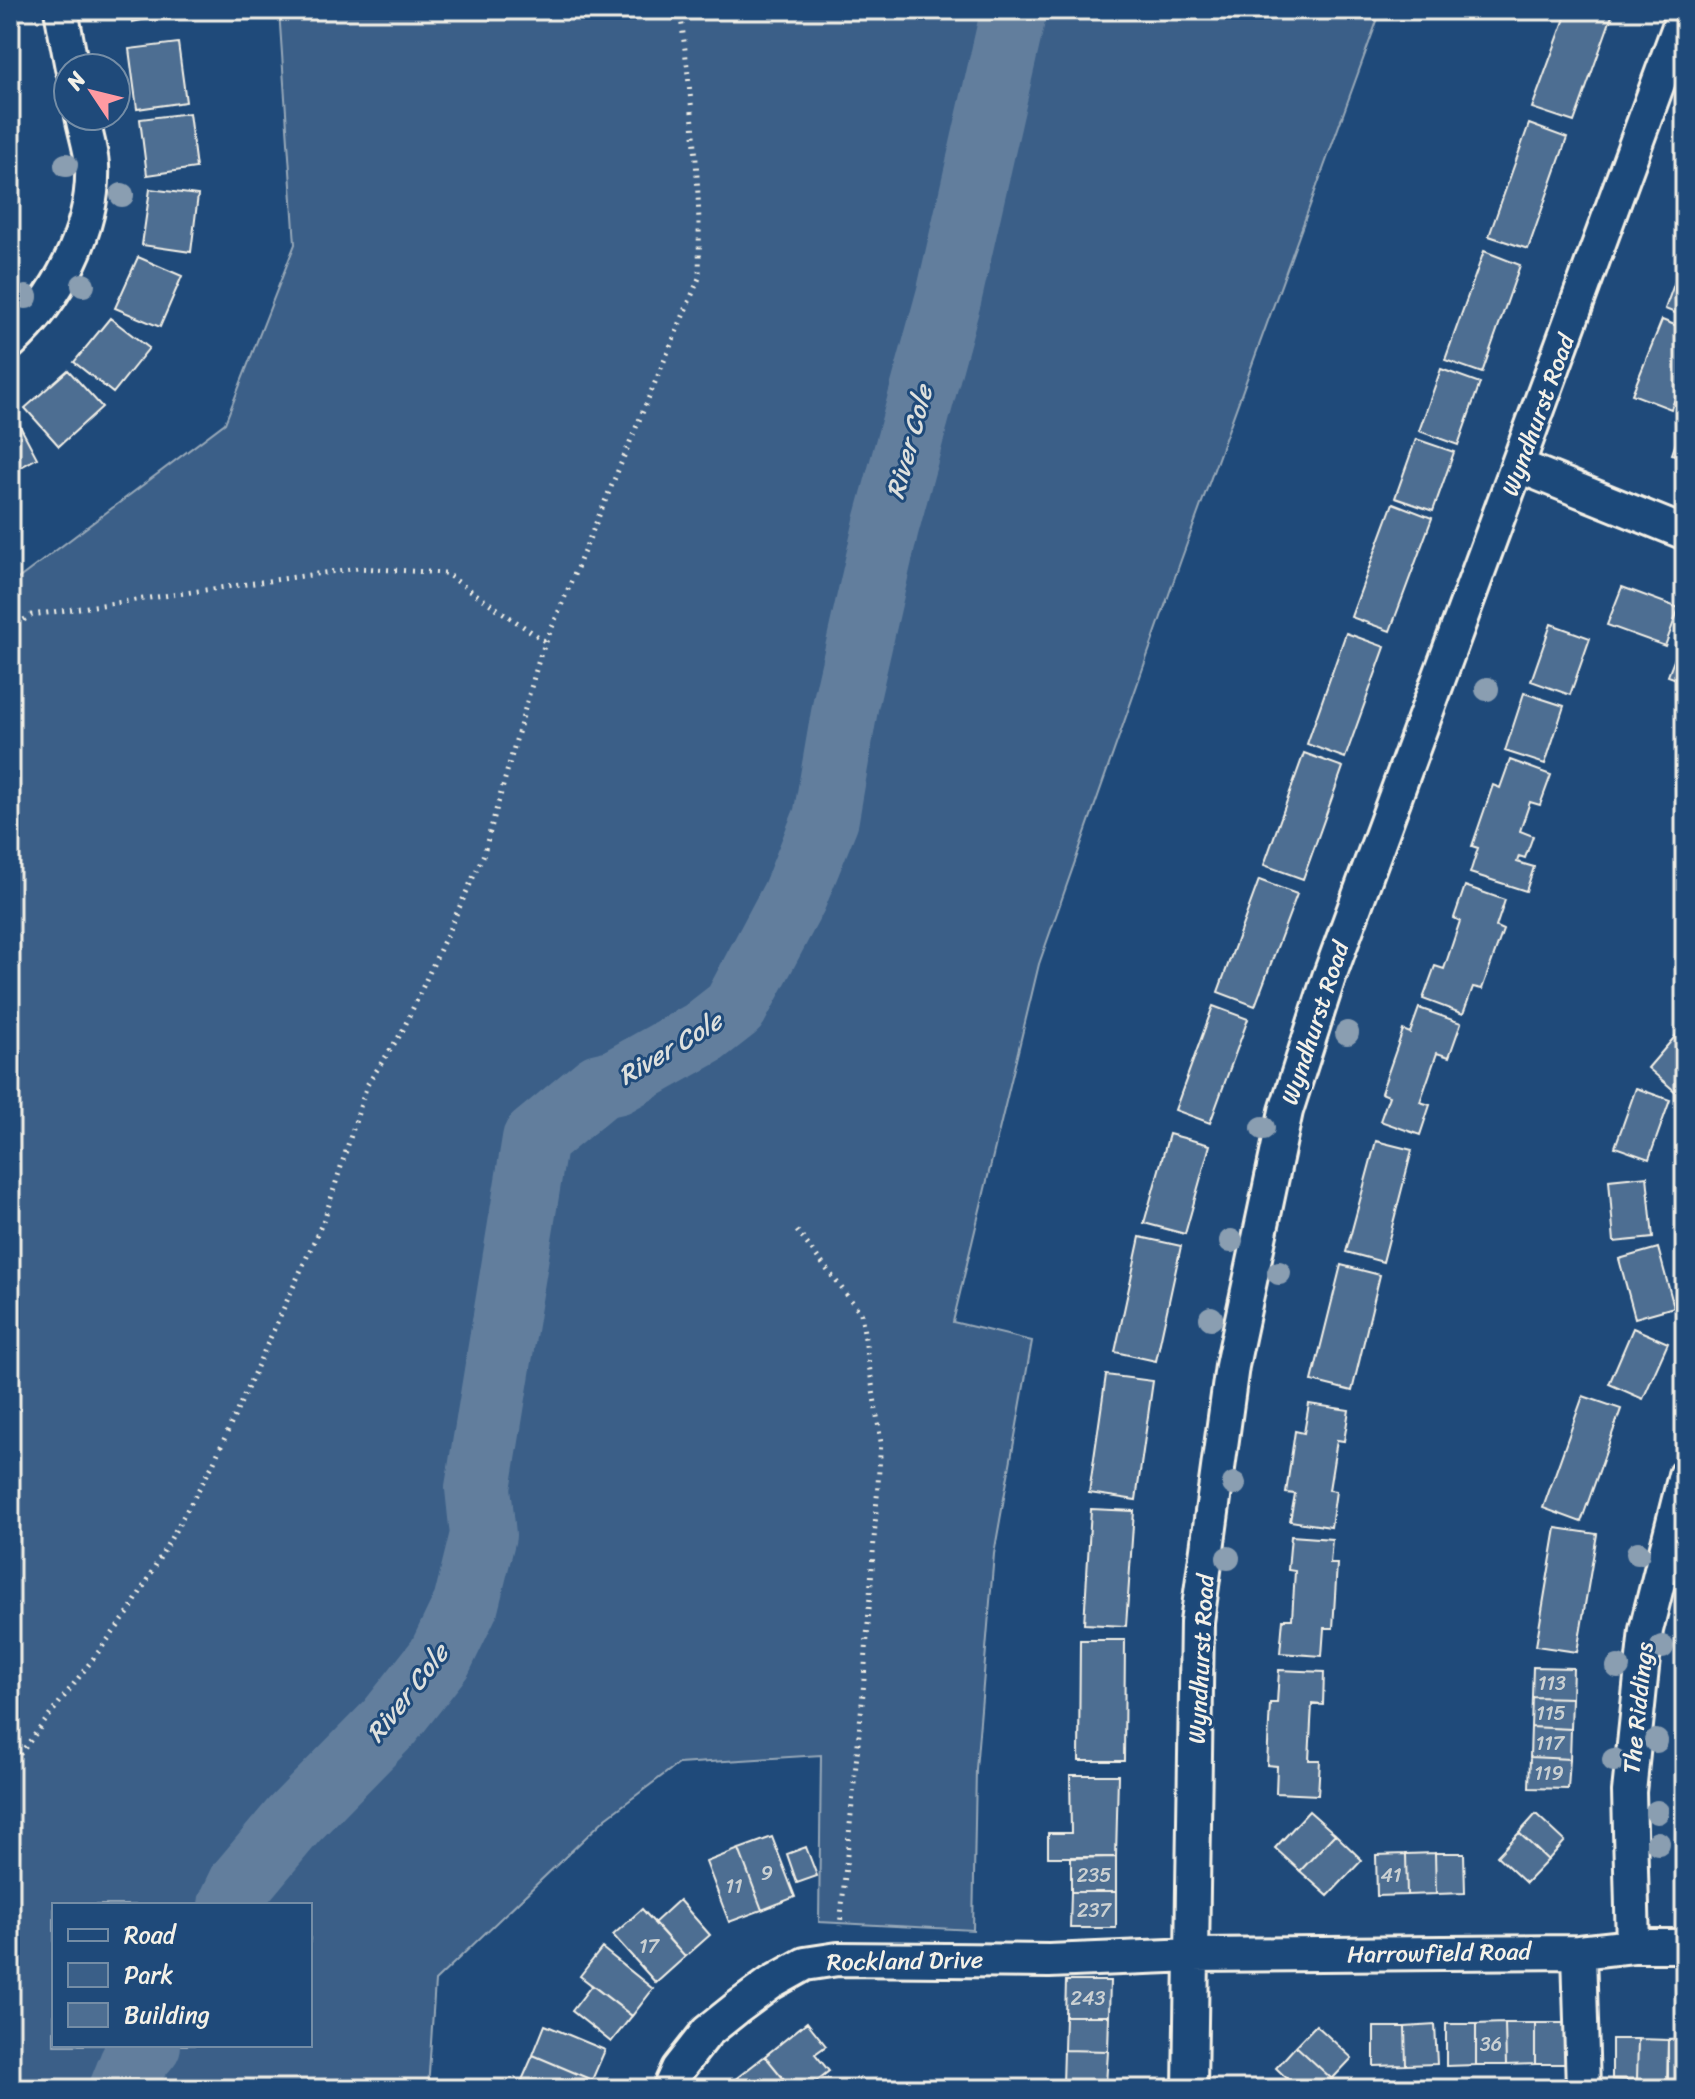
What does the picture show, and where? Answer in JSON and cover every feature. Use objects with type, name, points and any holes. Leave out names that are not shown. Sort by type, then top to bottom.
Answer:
[{"type":"street","points":[[61,10],[69,52]]},
{"type":"street","name":"Wyndhurst Road","points":[[1190,2089],[1197,1622],[1232,1366],[1286,1111],[1329,977],[1685,10]]},
{"type":"street","points":[[10,343],[50,297],[82,230],[90,199],[92,164],[85,132]]},
{"type":"street","points":[[1519,466],[1685,533]]},
{"type":"street","name":"The Riddings","points":[[1633,1946],[1629,1792],[1646,1630],[1683,1488]]},
{"type":"street","name":"Harrowfield Road","points":[[1193,1955],[1579,1952],[1633,1946],[1685,1946]]},
{"type":"street","points":[[1579,1952],[1583,2089]]},
{"type":"street","name":"Rockland Drive","points":[[669,2089],[678,2069],[707,2032],[771,1983],[805,1964],[838,1959],[1049,1961],[1193,1955]]},
{"type":"path","points":[[10,1767],[129,1612],[212,1466],[325,1217],[367,1085],[402,1032],[483,856],[540,656],[699,278],[695,124],[680,10]]},
{"type":"path","points":[[10,628],[32,615],[358,568],[445,573],[546,642]]},
{"type":"path","points":[[797,1231],[861,1313],[881,1442],[863,1693],[838,1959]]},
{"type":"green space","points":[[279,10],[1381,10],[1181,560],[1039,964],[953,1322],[1032,1341],[994,1554],[976,1769],[973,1930],[819,1922],[821,1755],[678,1764],[606,1818],[435,1981],[428,2089],[10,2089],[10,585],[225,423],[295,244]]},
{"type":"building","points":[[130,10],[175,10],[175,13],[132,22]]},
{"type":"building","points":[[1568,10],[1614,10],[1574,122],[1532,108]]},
{"type":"building","points":[[178,43],[186,102],[137,109],[132,52],[129,49]]},
{"type":"building","points":[[189,113],[196,168],[147,175],[140,119]]},
{"type":"building","points":[[1529,124],[1567,138],[1528,249],[1489,236]]},
{"type":"building","points":[[150,189],[198,195],[191,252],[142,245]]},
{"type":"building","points":[[1484,251],[1520,265],[1482,373],[1445,360]]},
{"type":"building","points":[[1685,254],[1685,317],[1665,309]]},
{"type":"building","points":[[138,257],[182,276],[160,327],[115,308]]},
{"type":"building","points":[[110,318],[149,348],[113,393],[74,362]]},
{"type":"building","points":[[1662,320],[1685,329],[1685,373],[1671,409],[1632,394]]},
{"type":"building","points":[[1441,369],[1480,383],[1458,445],[1419,431]]},
{"type":"building","points":[[68,370],[102,407],[59,446],[25,408]]},
{"type":"building","points":[[13,413],[37,458],[10,473],[10,415]]},
{"type":"building","points":[[1685,417],[1685,458],[1672,454]]},
{"type":"building","points":[[1416,439],[1454,452],[1433,511],[1395,498]]},
{"type":"building","points":[[1393,503],[1432,518],[1390,631],[1351,617]]},
{"type":"building","points":[[1622,587],[1679,608],[1665,646],[1607,625]]},
{"type":"building","points":[[1551,624],[1590,638],[1570,695],[1531,681]]},
{"type":"building","points":[[1685,632],[1685,682],[1668,676]]},
{"type":"building","points":[[1346,633],[1385,647],[1345,758],[1307,744]]},
{"type":"building","points":[[1524,693],[1564,706],[1545,764],[1505,751]]},
{"type":"building","points":[[1304,753],[1343,767],[1303,879],[1264,865]]},
{"type":"building","points":[[1510,760],[1551,775],[1540,805],[1530,802],[1520,831],[1533,836],[1525,858],[1519,856],[1517,862],[1534,867],[1526,891],[1470,873],[1478,848],[1472,846],[1493,785],[1500,788]]},
{"type":"building","points":[[1259,880],[1297,894],[1255,1006],[1218,992]]},
{"type":"building","points":[[1465,886],[1505,900],[1496,927],[1503,930],[1482,989],[1473,987],[1463,1014],[1423,999],[1435,966],[1444,969],[1460,921],[1454,918]]},
{"type":"building","points":[[1213,1006],[1248,1019],[1210,1123],[1175,1110]]},
{"type":"building","points":[[1419,1008],[1461,1023],[1449,1057],[1437,1053],[1420,1102],[1430,1105],[1420,1135],[1380,1121],[1389,1096],[1381,1093],[1403,1030],[1410,1033]]},
{"type":"building","points":[[1685,1025],[1685,1084],[1677,1093],[1648,1068]]},
{"type":"building","points":[[1636,1088],[1670,1100],[1649,1159],[1615,1147]]},
{"type":"building","points":[[1169,1134],[1210,1145],[1185,1234],[1144,1223]]},
{"type":"building","points":[[1376,1141],[1412,1150],[1383,1262],[1346,1252]]},
{"type":"building","points":[[1647,1176],[1653,1238],[1614,1242],[1609,1180]]},
{"type":"building","points":[[1140,1237],[1181,1246],[1156,1361],[1115,1352]]},
{"type":"building","points":[[1658,1248],[1674,1307],[1635,1318],[1619,1259]]},
{"type":"building","points":[[1341,1265],[1380,1275],[1352,1391],[1312,1381]]},
{"type":"building","points":[[1633,1328],[1668,1343],[1643,1399],[1609,1384]]},
{"type":"building","points":[[1106,1375],[1153,1381],[1136,1500],[1089,1493]]},
{"type":"building","points":[[1583,1396],[1621,1409],[1581,1522],[1543,1508]]},
{"type":"building","points":[[1309,1404],[1349,1410],[1344,1441],[1337,1440],[1329,1490],[1336,1491],[1331,1527],[1290,1521],[1295,1494],[1286,1493],[1295,1431],[1304,1433]]},
{"type":"building","points":[[1091,1509],[1134,1511],[1126,1626],[1084,1624]]},
{"type":"building","points":[[1556,1528],[1597,1534],[1577,1652],[1536,1646]]},
{"type":"building","points":[[1291,1536],[1332,1539],[1330,1564],[1337,1564],[1333,1628],[1324,1628],[1322,1656],[1280,1653],[1283,1619],[1292,1619],[1295,1571],[1288,1570]]},
{"type":"building","points":[[1080,1640],[1125,1640],[1124,1761],[1079,1761]]},
{"type":"building","points":[[1533,1667],[1573,1668],[1572,1698],[1532,1697]]},
{"type":"building","points":[[1279,1670],[1324,1672],[1323,1705],[1312,1704],[1309,1760],[1320,1760],[1318,1795],[1276,1793],[1277,1766],[1267,1765],[1270,1703],[1277,1703]]},
{"type":"building","points":[[1532,1697],[1572,1698],[1571,1729],[1531,1727]]},
{"type":"building","points":[[1531,1727],[1571,1729],[1570,1759],[1530,1757]]},
{"type":"building","points":[[1530,1757],[1570,1759],[1568,1789],[1529,1788]]},
{"type":"building","points":[[1070,1775],[1118,1775],[1116,1857],[1048,1857],[1048,1833],[1071,1833]]},
{"type":"building","points":[[1309,1811],[1335,1834],[1300,1871],[1275,1848]]},
{"type":"building","points":[[1536,1814],[1565,1841],[1548,1860],[1519,1833]]},
{"type":"building","points":[[1519,1833],[1548,1860],[1526,1883],[1497,1856]]},
{"type":"building","points":[[1335,1834],[1362,1860],[1328,1896],[1300,1871]]},
{"type":"building","points":[[772,1837],[795,1897],[762,1910],[739,1849]]},
{"type":"building","points":[[806,1847],[817,1876],[797,1883],[787,1854]]},
{"type":"building","points":[[739,1849],[762,1910],[729,1922],[706,1862]]},
{"type":"building","points":[[1435,1853],[1464,1853],[1465,1893],[1436,1894]]},
{"type":"building","points":[[1435,1853],[1436,1894],[1407,1895],[1406,1854]]},
{"type":"building","points":[[1406,1854],[1407,1895],[1377,1896],[1376,1855]]},
{"type":"building","points":[[1116,1857],[1116,1892],[1071,1892],[1071,1858]]},
{"type":"building","points":[[1071,1892],[1116,1892],[1116,1928],[1070,1928]]},
{"type":"building","points":[[679,1900],[710,1935],[685,1957],[654,1923]]},
{"type":"building","points":[[642,1909],[685,1957],[656,1983],[613,1935]]},
{"type":"building","points":[[602,1948],[653,1989],[632,2016],[580,1976]]},
{"type":"building","points":[[1066,1981],[1110,1981],[1109,2016],[1065,2016]]},
{"type":"building","points":[[592,1985],[632,2016],[611,2042],[572,2011]]},
{"type":"building","points":[[1065,2016],[1109,2016],[1108,2051],[1064,2050]]},
{"type":"building","points":[[807,2022],[826,2046],[815,2054],[829,2071],[806,2089],[792,2089],[765,2056]]},
{"type":"building","points":[[1505,2023],[1506,2065],[1476,2065],[1476,2024]]},
{"type":"building","points":[[1505,2023],[1535,2023],[1535,2064],[1506,2065]]},
{"type":"building","points":[[1535,2023],[1565,2023],[1565,2064],[1535,2064]]},
{"type":"building","points":[[1446,2024],[1476,2024],[1476,2065],[1446,2066]]},
{"type":"building","points":[[545,2025],[605,2050],[592,2080],[533,2055]]},
{"type":"building","points":[[1316,2025],[1352,2058],[1332,2079],[1296,2046]]},
{"type":"building","points":[[1435,2025],[1437,2064],[1406,2065],[1405,2027]]},
{"type":"building","points":[[1374,2027],[1405,2027],[1406,2065],[1374,2066]]},
{"type":"building","points":[[1612,2039],[1638,2039],[1637,2080],[1612,2079]]},
{"type":"building","points":[[1638,2039],[1668,2040],[1667,2081],[1637,2080]]},
{"type":"building","points":[[1685,2039],[1685,2089],[1668,2089],[1668,2040]]},
{"type":"building","points":[[1296,2046],[1332,2079],[1323,2089],[1298,2089],[1276,2068]]},
{"type":"building","points":[[1064,2050],[1108,2051],[1106,2085],[1063,2084]]},
{"type":"building","points":[[533,2055],[592,2080],[589,2089],[519,2087]]},
{"type":"building","points":[[765,2056],[792,2089],[724,2089],[724,2088]]},
{"type":"building","points":[[1063,2084],[1106,2085],[1106,2089],[1063,2089]]},
{"type":"waterway","name":"River Cole","points":[[232,1903],[242,1882],[294,1820],[389,1723],[440,1658],[466,1604],[483,1535],[478,1488],[535,1139],[599,1086],[616,1082],[703,1033],[735,1008],[794,897],[826,818],[846,702],[886,527],[949,296],[1014,10]]},
{"type":"waterway","name":"River Cole","points":[[122,2089],[132,2064],[146,2047]]}]
